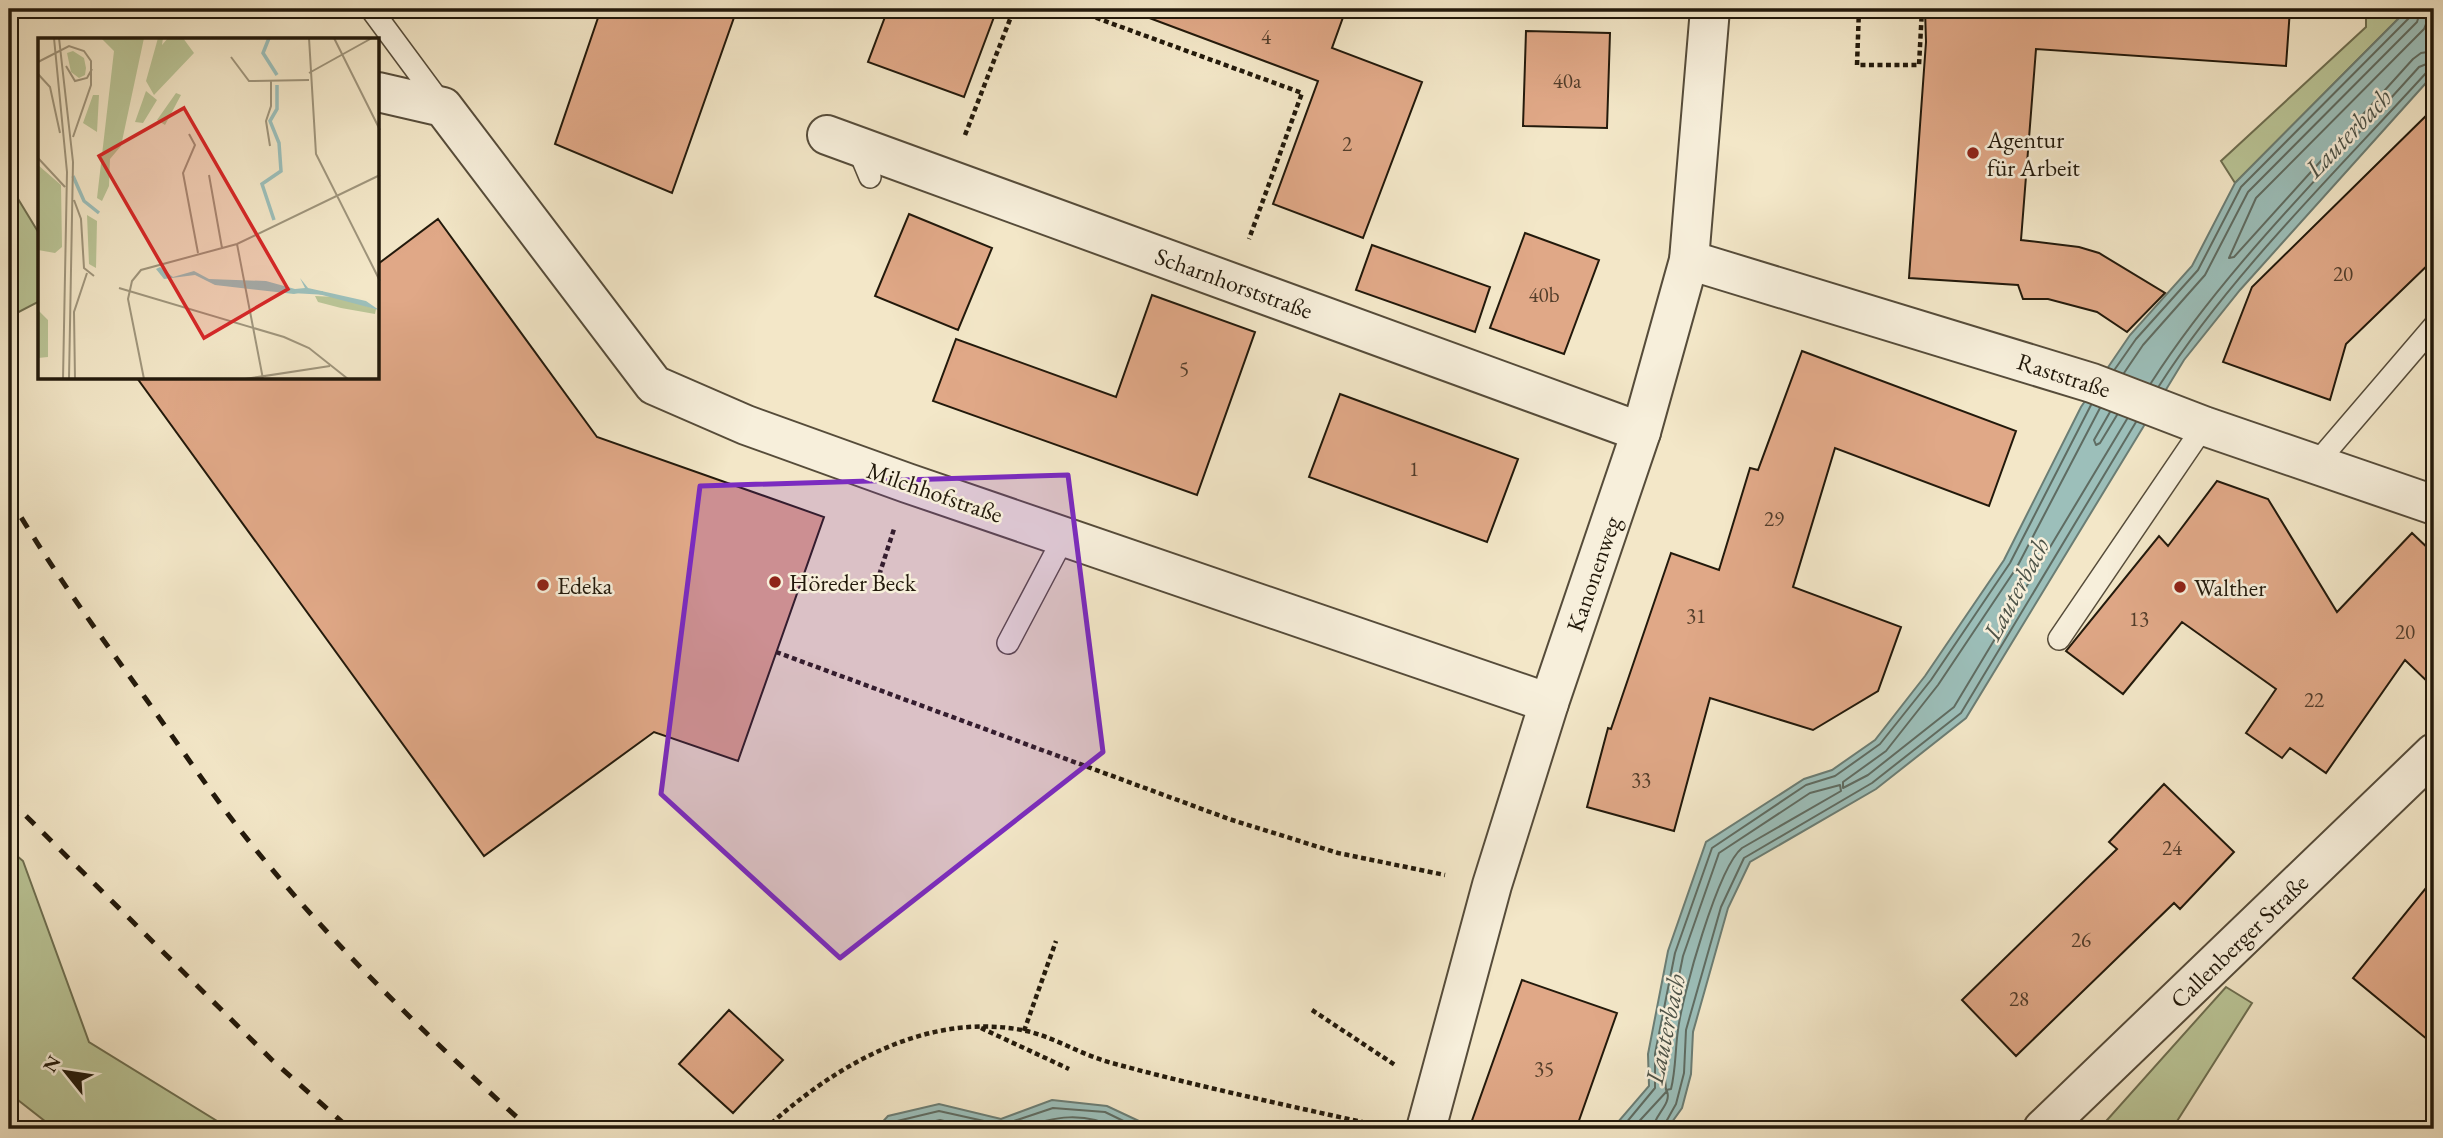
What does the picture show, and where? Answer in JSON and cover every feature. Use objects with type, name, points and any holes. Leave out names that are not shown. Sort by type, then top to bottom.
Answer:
[{"type":"street","name":"Kanonenweg","points":[[1426,1129],[1492,885],[1549,703],[1641,432],[1689,260],[1710,9]]},
{"type":"street","points":[[380,92],[443,107]]},
{"type":"street","name":"Milchhofstraße","points":[[443,107],[654,385],[746,425],[907,483],[1549,703]]},
{"type":"street","name":"Scharnhorststraße","points":[[851,153],[948,179],[1641,432]]},
{"type":"street","name":"Raststraße","points":[[1689,260],[2092,383],[2314,466],[2434,505]]},
{"type":"street","name":"Callenberger Straße","points":[[2043,1129],[2434,753]]},
{"type":"lane","points":[[371,9],[443,107]]},
{"type":"lane","points":[[2314,466],[2434,326]]},
{"type":"lane","points":[[2059,639],[2204,426]]},
{"type":"lane","points":[[1009,643],[1064,537]]},
{"type":"path","points":[[948,179],[1014,9]]},
{"type":"path","points":[[1072,9],[1302,93],[1233,283]]},
{"type":"path","points":[[1859,9],[1857,65],[1919,65],[1922,9]]},
{"type":"path","points":[[874,592],[907,483]]},
{"type":"path","points":[[776,652],[1229,819],[1338,853],[1492,885]]},
{"type":"path","points":[[1024,1031],[1056,941]]},
{"type":"path","points":[[1312,1010],[1397,1067]]},
{"type":"path","points":[[765,1129],[860,1058],[905,1039],[977,1027],[1024,1031],[1110,1062],[1379,1126],[1426,1129]]},
{"type":"path","points":[[977,1027],[1069,1069]]},
{"type":"highlighted area","points":[[1068,475],[1103,752],[840,958],[661,794],[700,486]]},
{"type":"green space","points":[[2366,9],[2408,9],[2235,183],[2221,161],[2366,27]]},
{"type":"green space","points":[[9,184],[38,232],[38,302],[9,317]]},
{"type":"green space","points":[[9,849],[23,861],[89,1042],[230,1129],[55,1129],[9,1093]]},
{"type":"green space","points":[[2226,987],[2252,1003],[2172,1129],[2099,1129]]},
{"type":"water","name":"Lauterbach","points":[[2408,9],[2434,9],[2434,74],[2240,290],[2184,360],[1966,718],[1876,789],[1750,862],[1728,908],[1693,1032],[1691,1074],[1682,1108],[1667,1129],[1612,1129],[1649,1086],[1648,1054],[1668,951],[1706,842],[1804,779],[1832,770],[1875,740],[1925,676],[2004,560],[2081,407],[2130,335],[2192,266],[2235,183]]},
{"type":"water","points":[[1052,1100],[1107,1106],[1156,1129],[876,1129],[888,1116],[939,1104],[1001,1119]]},
{"type":"building","points":[[601,9],[737,9],[672,193],[555,144]]},
{"type":"building","points":[[888,9],[997,9],[964,97],[868,62]]},
{"type":"building","points":[[1136,9],[1346,9],[1332,48],[1422,82],[1363,238],[1273,204],[1318,81],[1136,13]]},
{"type":"building","name":"Agentur für Arbeit","points":[[1925,9],[2290,9],[2286,66],[2036,49],[2021,240],[2079,247],[2099,253],[2165,293],[2127,332],[2097,312],[2048,299],[2023,299],[2018,285],[1909,278],[1926,42]]},
{"type":"building","points":[[1526,31],[1610,33],[1607,128],[1523,126]]},
{"type":"building","points":[[2434,108],[2434,259],[2346,344],[2330,400],[2223,362],[2252,287]]},
{"type":"building","points":[[909,214],[992,248],[958,330],[875,296]]},
{"type":"building","name":"Edeka","points":[[438,219],[597,437],[824,517],[738,761],[654,732],[484,856],[138,380],[380,380],[380,262]]},
{"type":"building","points":[[1525,233],[1599,260],[1564,354],[1490,328]]},
{"type":"building","points":[[1372,245],[1490,287],[1475,332],[1356,290]]},
{"type":"building","points":[[1152,295],[1255,332],[1197,495],[933,401],[956,339],[1116,397]]},
{"type":"building","points":[[1802,351],[2016,431],[1989,506],[1835,448],[1793,587],[1901,627],[1878,691],[1813,730],[1710,698],[1674,831],[1587,807],[1608,728],[1611,729],[1671,553],[1719,570],[1750,468],[1758,470]]},
{"type":"building","points":[[1340,394],[1518,459],[1487,542],[1309,477]]},
{"type":"building","points":[[2217,481],[2268,499],[2337,612],[2412,533],[2434,554],[2434,688],[2405,660],[2326,773],[2290,748],[2282,758],[2246,733],[2276,689],[2182,622],[2123,694],[2066,651],[2159,536],[2168,546]]},
{"type":"building","points":[[2164,784],[2234,852],[2180,909],[2174,903],[2016,1056],[1962,1000],[2117,849],[2109,842]]},
{"type":"building","points":[[2434,878],[2434,1045],[2353,978]]},
{"type":"building","points":[[1522,980],[1617,1013],[1576,1129],[1469,1129]]},
{"type":"building","points":[[729,1010],[783,1060],[733,1113],[679,1064]]},
{"type":"railway","points":[[9,497],[75,600],[252,845],[385,993],[530,1129]]},
{"type":"railway","points":[[9,799],[272,1060],[350,1129]]},
{"type":"place","name":"Agentur für Arbeit","points":[[1973,153]]},
{"type":"place","name":"Höreder Beck","points":[[775,582]]},
{"type":"place","name":"Edeka","points":[[543,585]]},
{"type":"place","name":"Walther","points":[[2180,587]]}]
